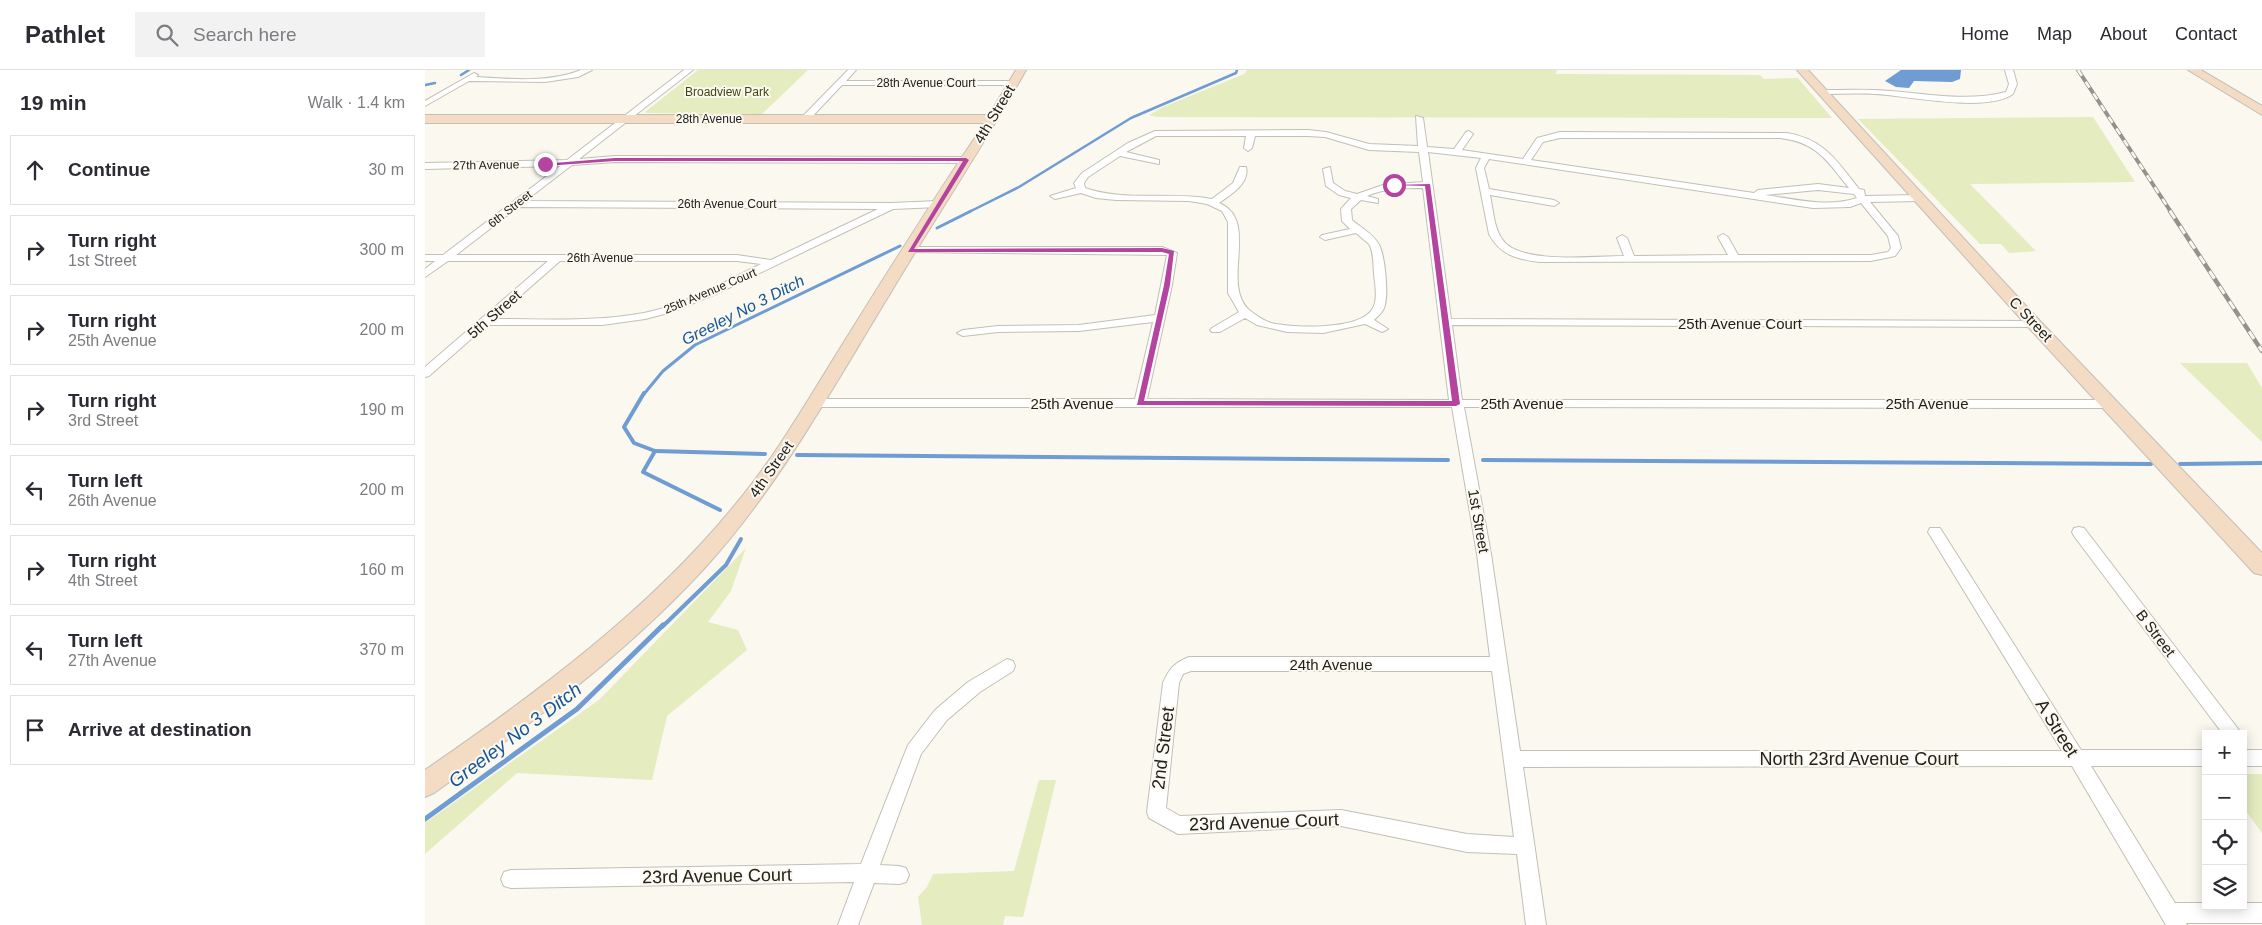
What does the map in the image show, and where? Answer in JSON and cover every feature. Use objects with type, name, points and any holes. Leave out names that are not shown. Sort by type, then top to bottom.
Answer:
[{"type":"street","points":[[425,104],[482,70]]},
{"type":"street","points":[[466,80],[565,77],[588,70]]},
{"type":"street","name":"6th Street","points":[[425,274],[689,70]]},
{"type":"street","points":[[804,120],[852,70]]},
{"type":"street","name":"4th Street","points":[[425,786],[543,700],[604,650],[718,540],[774,466],[815,403],[993,119],[1021,70]]},
{"type":"street","name":"C Street","points":[[1802,70],[2034,324],[2262,567]]},
{"type":"street","points":[[1822,92],[1877,92],[1937,100],[1973,101],[1993,99],[2009,94],[2013,84],[2009,70]]},
{"type":"street","points":[[2193,70],[2262,112]]},
{"type":"street","name":"28th Avenue Court","points":[[839,83],[1013,83]]},
{"type":"street","name":"1st Street","points":[[1419,118],[1456,404],[1460,412],[1484,554],[1536,925]]},
{"type":"street","name":"28th Avenue","points":[[425,119],[993,119]]},
{"type":"street","points":[[1081,190],[1079,183],[1085,175],[1139,140],[1155,134],[1251,133],[1317,134],[1382,148],[1457,151],[1785,201],[1824,205],[1850,204],[1861,196]]},
{"type":"street","points":[[1248,148],[1251,133]]},
{"type":"street","points":[[1457,151],[1469,134]]},
{"type":"street","points":[[1354,142],[1363,135]]},
{"type":"street","points":[[1487,156],[1480,168],[1497,242],[1515,255],[1539,259],[1871,258],[1891,254],[1896,248],[1893,236],[1816,145],[1797,137],[1780,135],[1560,135],[1540,140],[1526,162]]},
{"type":"street","points":[[1119,154],[1155,162]]},
{"type":"street","name":"27th Avenue","points":[[425,166],[494,166],[624,159],[966,160]]},
{"type":"street","points":[[1327,169],[1329,184],[1335,189],[1359,198],[1375,201]]},
{"type":"street","points":[[1214,202],[1235,188],[1240,181],[1243,170]]},
{"type":"street","points":[[1055,196],[1081,190],[1091,195],[1107,198],[1189,198],[1214,202],[1223,207],[1233,220],[1233,293],[1236,302],[1246,313],[1262,323],[1281,328],[1335,328],[1367,320],[1375,312],[1380,301],[1376,247],[1347,221],[1345,212],[1351,202],[1381,187],[1428,185]]},
{"type":"street","points":[[1752,195],[1805,188],[1833,188],[1861,196],[1917,195]]},
{"type":"street","points":[[1484,191],[1554,203]]},
{"type":"street","name":"26th Avenue Court","points":[[516,204],[891,206],[938,204]]},
{"type":"street","name":"25th Avenue Court","points":[[485,322],[602,322],[645,316],[689,302],[891,206]]},
{"type":"street","points":[[1325,237],[1357,230]]},
{"type":"street","points":[[1723,237],[1734,258]]},
{"type":"street","points":[[1621,238],[1630,259]]},
{"type":"street","points":[[910,250],[1162,250],[1172,253],[1140,403]]},
{"type":"street","name":"5th Street","points":[[427,371],[559,257]]},
{"type":"street","name":"26th Avenue","points":[[425,258],[737,258],[774,263]]},
{"type":"street","points":[[1216,330],[1246,313]]},
{"type":"street","points":[[963,333],[999,329],[1079,328],[1159,318]]},
{"type":"street","points":[[1367,320],[1382,329]]},
{"type":"street","name":"25th Avenue Court","points":[[1445,322],[2034,324]]},
{"type":"street","name":"25th Avenue","points":[[815,403],[2110,404]]},
{"type":"street","name":"A Street","points":[[1935,532],[2077,759],[2173,919]]},
{"type":"street","name":"B Street","points":[[2079,532],[2230,730]]},
{"type":"street","name":"24th Avenue","points":[[1171,683],[1177,670],[1189,664],[1500,664]]},
{"type":"street","points":[[848,925],[901,779],[914,750],[941,715],[974,687],[1007,666]]},
{"type":"street","name":"2nd Street","points":[[1156,812],[1171,683]]},
{"type":"street","name":"North 23rd Avenue Court","points":[[1512,759],[2202,758]]},
{"type":"street","name":"23rd Avenue Court","points":[[1156,812],[1178,825],[1341,818],[1467,843],[1524,846]]},
{"type":"street","name":"23rd Avenue Court","points":[[511,879],[868,873],[899,875]]},
{"type":"street","points":[[2173,919],[2262,913]]},
{"type":"green space","name":"Broadview Park","points":[[698,70],[808,70],[762,114],[645,112]]},
{"type":"green space","points":[[1247,70],[1557,70],[1556,74],[1760,75],[1764,79],[1798,78],[1832,118],[1157,117],[1149,115],[1163,107],[1244,74]]},
{"type":"green space","points":[[2093,117],[2135,182],[1970,184],[2036,251],[2009,253],[2001,244],[1980,244],[1858,119]]},
{"type":"green space","points":[[2180,363],[2247,363],[2262,388],[2262,442]]},
{"type":"green space","points":[[746,548],[731,591],[708,622],[738,630],[747,650],[667,716],[652,780],[517,773],[425,854],[425,823],[599,700]]},
{"type":"green space","points":[[2247,774],[2262,774],[2262,833],[2247,812]]},
{"type":"green space","points":[[1039,780],[1056,780],[1023,917],[1005,916],[1003,925],[922,925],[918,897],[927,887],[933,874],[1014,871]]},
{"type":"water","points":[[1901,70],[1961,70],[1960,79],[1952,82],[1914,81],[1909,88],[1896,87],[1885,81]]},
{"type":"waterway","points":[[461,75],[469,70]]},
{"type":"waterway","name":"Greeley No 3 Ditch","points":[[937,228],[1019,187],[1131,118],[1236,73],[1237,70]]},
{"type":"waterway","points":[[425,85],[435,83]]},
{"type":"waterway","name":"Greeley No 3 Ditch","points":[[644,394],[663,371],[695,345],[900,246]]},
{"type":"waterway","name":"Greeley No 3 Ditch","points":[[644,393],[624,427],[634,443],[655,451]]},
{"type":"waterway","points":[[655,451],[765,454]]},
{"type":"waterway","name":"Greeley No 3 Ditch","points":[[655,451],[643,472],[720,510]]},
{"type":"waterway","points":[[797,455],[1448,460]]},
{"type":"waterway","points":[[1483,460],[2151,464]]},
{"type":"waterway","points":[[2180,464],[2262,463]]},
{"type":"waterway","name":"Greeley No 3 Ditch","points":[[662,627],[726,565],[741,539]]},
{"type":"waterway","name":"Greeley No 3 Ditch","points":[[425,819],[577,709],[663,625]]},
{"type":"railway","points":[[2078,70],[2171,212]]},
{"type":"railway","points":[[2170,211],[2262,351]]},
{"type":"route","points":[[545,164],[615,159],[966,160],[910,250],[1162,250],[1172,253],[1167,285],[1140,403],[1456,404],[1441,293],[1442,282],[1428,185],[1394,185]]}]
